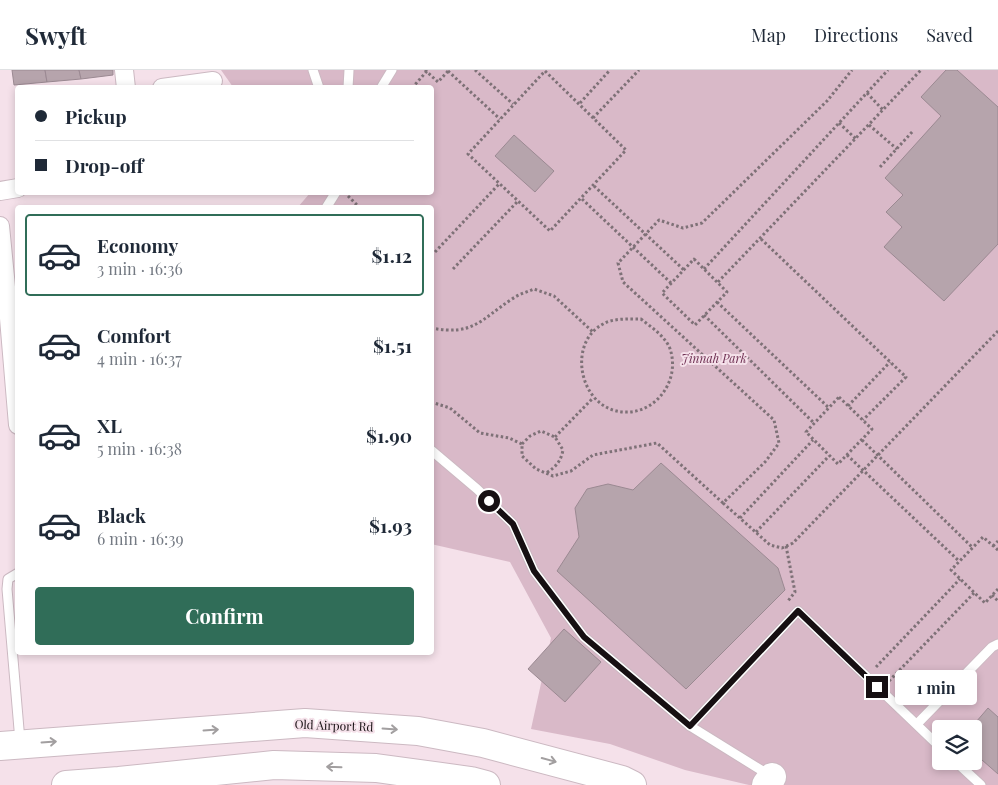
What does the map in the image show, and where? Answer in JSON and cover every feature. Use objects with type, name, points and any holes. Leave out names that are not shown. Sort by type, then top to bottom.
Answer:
[{"type":"main road","name":"Old Airport Rd","points":[[10,745],[305,723],[324,724],[418,731],[482,743],[622,780],[632,785]]},
{"type":"main road","points":[[66,785],[274,765],[376,768],[471,781],[486,785]]},
{"type":"street","points":[[124,70],[126,85]]},
{"type":"street","points":[[184,85],[213,81]]},
{"type":"street","points":[[0,191],[15,188]]},
{"type":"street","points":[[0,226],[15,390]]},
{"type":"lane","points":[[313,70],[318,85]]},
{"type":"lane","points":[[348,70],[348,85]]},
{"type":"lane","points":[[383,85],[392,70]]},
{"type":"lane","points":[[434,453],[477,489],[513,524],[534,571],[584,637],[690,726],[769,781]]},
{"type":"lane","points":[[10,745],[7,589],[8,580],[15,575]]},
{"type":"lane","points":[[690,726],[798,611],[932,739]]},
{"type":"lane","points":[[917,724],[992,647],[998,644]]},
{"type":"lane","points":[[965,770],[981,785]]},
{"type":"path","points":[[475,70],[513,104]]},
{"type":"path","points":[[580,104],[610,70]]},
{"type":"path","points":[[593,118],[639,70]]},
{"type":"path","points":[[724,503],[766,461],[779,443],[774,420],[623,282],[618,262],[659,220],[683,228],[702,223],[827,101],[852,70]]},
{"type":"path","points":[[704,269],[888,70]]},
{"type":"path","points":[[718,282],[921,70]]},
{"type":"path","points":[[414,85],[426,71],[438,82],[449,71],[500,120]]},
{"type":"path","points":[[545,71],[626,150],[550,231],[468,154],[513,104],[545,71]]},
{"type":"path","points":[[867,93],[883,110]]},
{"type":"path","points":[[839,123],[856,139]]},
{"type":"path","points":[[869,125],[897,149]]},
{"type":"path","points":[[880,167],[913,131]]},
{"type":"path","points":[[435,252],[499,184]]},
{"type":"path","points":[[594,186],[684,270]]},
{"type":"path","points":[[347,195],[357,205]]},
{"type":"path","points":[[582,199],[671,283]]},
{"type":"path","points":[[453,269],[518,201]]},
{"type":"path","points":[[761,238],[906,377],[863,420]]},
{"type":"path","points":[[694,259],[727,292],[695,325],[662,293],[684,270],[694,259]]},
{"type":"path","points":[[434,329],[448,331],[473,327],[514,298],[534,289],[554,296],[593,332]]},
{"type":"path","points":[[718,302],[828,407]]},
{"type":"path","points":[[704,315],[814,423]]},
{"type":"path","points":[[641,319],[658,333],[671,351],[672,366],[667,389],[653,405],[636,412],[615,411],[603,406],[593,398],[586,386],[581,359],[586,342],[593,332],[603,324],[621,320],[641,319]]},
{"type":"path","points":[[546,473],[561,460],[563,450],[555,437],[541,431],[530,436],[522,444],[522,456],[536,469],[553,476],[571,470],[592,456],[657,443],[770,545],[782,548],[793,543],[998,331]]},
{"type":"path","points":[[848,406],[890,362]]},
{"type":"path","points":[[839,397],[872,429],[838,464],[806,432],[828,407],[839,397]]},
{"type":"path","points":[[555,437],[593,398]]},
{"type":"path","points":[[434,403],[450,408],[480,433],[509,438],[522,444]]},
{"type":"path","points":[[740,518],[813,440]]},
{"type":"path","points":[[862,440],[972,548]]},
{"type":"path","points":[[847,455],[960,561]]},
{"type":"path","points":[[756,532],[829,456]]},
{"type":"path","points":[[998,550],[983,537],[951,570],[985,603],[998,589]]},
{"type":"path","points":[[993,546],[998,541]]},
{"type":"path","points":[[786,546],[795,592],[788,602],[798,611]]},
{"type":"path","points":[[876,667],[960,579]]},
{"type":"path","points":[[889,681],[974,593]]},
{"type":"path","points":[[992,595],[998,601]]},
{"type":"green space","name":"Jinnah Park","points":[[221,70],[998,70],[998,785],[749,785],[685,770],[610,744],[531,729],[551,638],[510,562],[434,545],[434,205],[300,205],[308,195],[434,195],[434,85],[232,85]]},
{"type":"building","points":[[12,70],[45,70],[47,82],[14,85]]},
{"type":"building","points":[[45,70],[79,70],[81,79],[47,82]]},
{"type":"building","points":[[79,70],[113,70],[113,75],[81,79]]},
{"type":"building","points":[[946,70],[957,70],[998,107],[998,244],[944,301],[884,247],[902,227],[886,212],[903,195],[885,178],[941,116],[921,97]]},
{"type":"building","points":[[514,135],[554,171],[535,192],[495,156]]},
{"type":"building","points":[[661,463],[778,568],[785,590],[686,689],[557,571],[579,537],[575,508],[587,489],[608,484],[633,490]]},
{"type":"building","points":[[564,629],[601,662],[565,702],[528,669]]},
{"type":"building","points":[[988,708],[998,717],[998,774],[982,760],[982,720],[978,720]]},
{"type":"route","points":[[489,501],[513,524],[534,571],[584,637],[690,726],[798,611],[877,687]]}]
